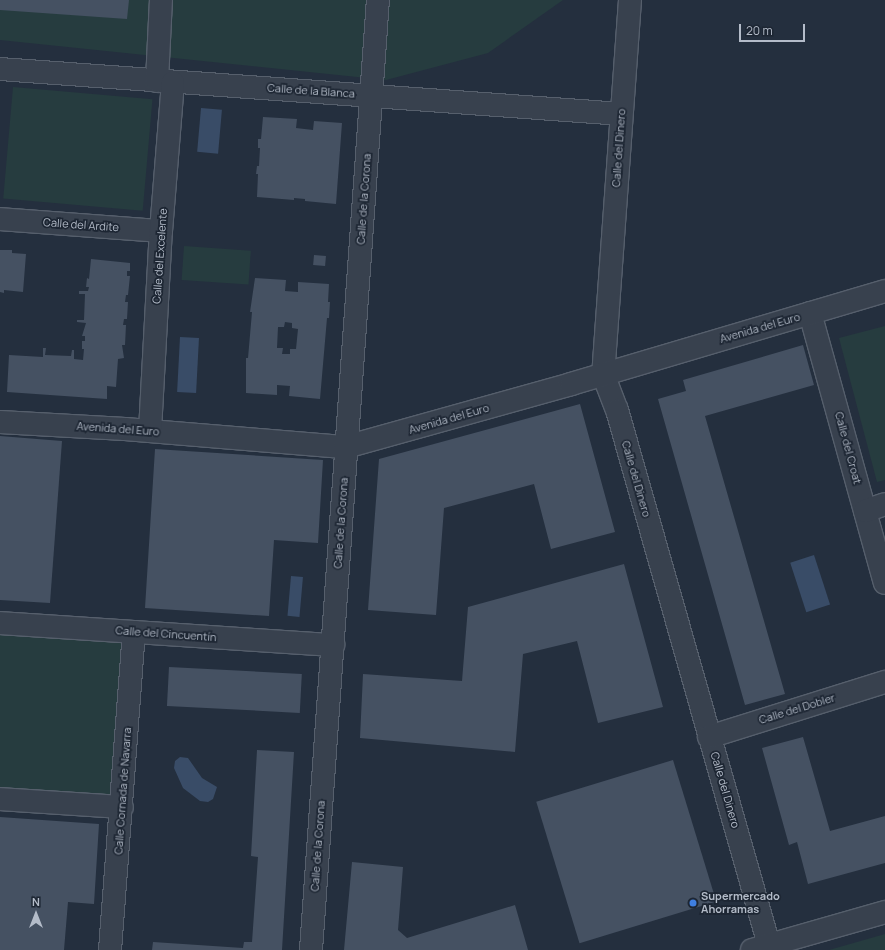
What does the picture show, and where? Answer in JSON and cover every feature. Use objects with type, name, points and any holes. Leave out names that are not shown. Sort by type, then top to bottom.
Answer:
[{"type":"street","name":"Calle del Excelente","points":[[150,431],[161,231],[165,81],[161,0]]},
{"type":"street","name":"Calle de la Corona","points":[[311,950],[378,0]]},
{"type":"street","name":"Calle del Dinero","points":[[630,0],[603,374],[617,410],[709,737],[760,948]]},
{"type":"street","name":"Calle de la Blanca","points":[[0,69],[621,114]]},
{"type":"street","name":"Calle del Ardite","points":[[0,219],[161,231]]},
{"type":"street","name":"Avenida del Euro","points":[[0,422],[150,431],[346,447],[603,374],[885,291]]},
{"type":"street","name":"Calle del Croat","points":[[810,314],[875,508],[885,583]]},
{"type":"street","name":"Calle del Cincuentín","points":[[0,623],[333,645]]},
{"type":"street","name":"Calle Cornada de Navarra","points":[[110,950],[122,807],[134,632]]},
{"type":"street","name":"Calle del Dobler","points":[[709,737],[885,682]]},
{"type":"street","points":[[0,799],[122,807]]},
{"type":"street","points":[[760,948],[885,912]]},
{"type":"green space","points":[[0,0],[563,0],[488,53],[386,80],[0,40]]},
{"type":"green space","points":[[13,87],[152,99],[143,211],[3,199]]},
{"type":"green space","points":[[184,246],[251,251],[248,285],[182,280]]},
{"type":"green space","points":[[885,326],[885,480],[877,482],[839,338]]},
{"type":"green space","points":[[0,623],[134,632],[121,808],[0,799]]},
{"type":"green space","points":[[885,934],[885,950],[829,950]]},
{"type":"water","points":[[201,108],[222,110],[218,154],[197,152]]},
{"type":"water","points":[[180,337],[199,338],[196,393],[177,392]]},
{"type":"water","points":[[814,555],[830,604],[806,612],[790,563]]},
{"type":"water","points":[[291,576],[303,577],[299,617],[288,616]]},
{"type":"water","points":[[180,757],[188,758],[202,778],[217,787],[213,799],[208,802],[200,801],[183,788],[174,768],[175,761]]},
{"type":"building","points":[[0,0],[129,0],[127,19],[0,10]]},
{"type":"building","points":[[263,117],[297,119],[296,128],[313,130],[314,121],[342,123],[336,204],[305,201],[305,199],[294,198],[294,200],[257,197],[258,174],[256,174],[257,166],[259,166],[260,148],[258,148],[258,139],[261,139]]},
{"type":"building","points":[[0,250],[12,250],[12,253],[26,254],[23,292],[4,290],[4,293],[0,292]]},
{"type":"building","points":[[314,255],[326,256],[325,266],[313,265]]},
{"type":"building","points":[[91,259],[130,263],[130,271],[127,271],[127,276],[130,276],[128,295],[126,295],[125,302],[128,302],[127,319],[124,319],[123,325],[126,325],[125,345],[122,345],[124,358],[118,359],[116,387],[107,386],[107,399],[7,392],[9,355],[43,357],[43,348],[46,348],[45,355],[71,356],[72,350],[74,350],[74,359],[83,360],[84,349],[82,349],[82,341],[85,341],[85,336],[82,336],[86,323],[77,322],[77,320],[84,320],[85,294],[79,294],[79,291],[88,291],[89,287],[86,287],[87,278],[89,279]]},
{"type":"building","points":[[255,278],[286,280],[285,291],[298,292],[298,282],[329,284],[329,318],[327,318],[320,399],[289,396],[290,386],[277,385],[277,395],[246,393],[246,358],[248,358],[252,312],[250,312]],"holes":[[[285,322],[292,323],[292,328],[298,329],[296,349],[290,349],[290,354],[282,354],[283,348],[277,348],[278,327],[284,327]]]},
{"type":"building","points":[[803,345],[814,385],[705,416],[785,694],[745,705],[658,399],[686,391],[683,380]]},
{"type":"building","points":[[580,404],[615,532],[551,549],[534,484],[444,508],[436,615],[368,610],[379,459]]},
{"type":"building","points":[[0,436],[62,441],[50,603],[0,600]]},
{"type":"building","points":[[155,449],[323,460],[318,543],[274,540],[269,616],[145,608]]},
{"type":"building","points":[[624,564],[663,707],[598,723],[577,641],[523,654],[515,752],[360,738],[363,674],[462,681],[468,607]]},
{"type":"building","points":[[169,667],[302,674],[300,713],[167,706]]},
{"type":"building","points":[[803,737],[830,831],[885,816],[885,863],[808,884],[797,842],[789,845],[762,748]]},
{"type":"building","points":[[257,750],[294,752],[282,950],[152,950],[153,942],[243,948],[244,942],[252,942],[258,857],[251,856]]},
{"type":"building","points":[[673,760],[716,902],[580,943],[536,802]]},
{"type":"building","points":[[0,817],[99,824],[94,904],[68,902],[64,950],[0,950]]},
{"type":"building","points":[[352,862],[403,867],[398,930],[407,938],[515,905],[528,950],[344,950]]},
{"type":"place","name":"Supermercado Ahorramas","points":[[693,903]]}]
